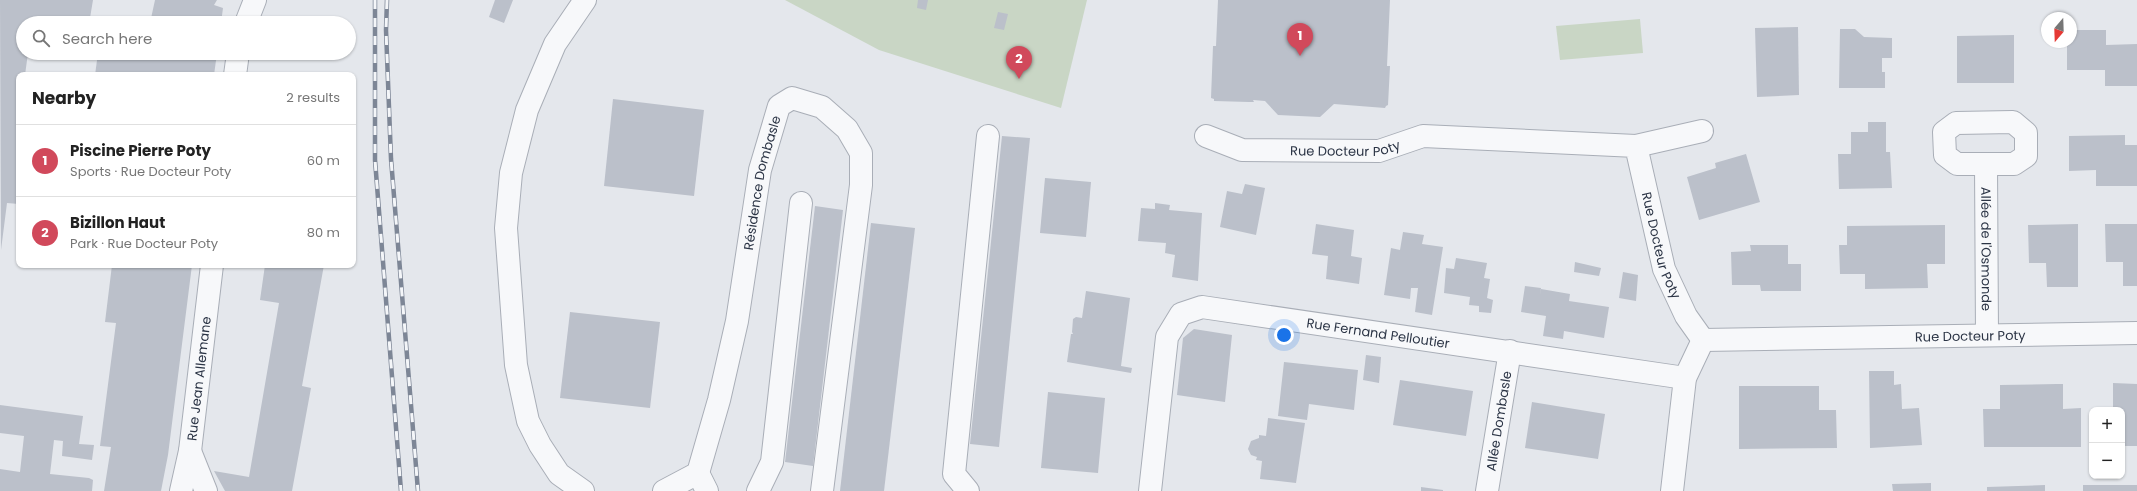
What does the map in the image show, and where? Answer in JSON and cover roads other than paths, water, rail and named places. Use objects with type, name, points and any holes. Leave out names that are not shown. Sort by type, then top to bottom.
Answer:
[{"type":"street","points":[[249,16],[255,0]]},
{"type":"street","points":[[583,491],[559,474],[540,445],[528,421],[516,365],[506,228],[511,173],[527,110],[555,44],[585,0]]},
{"type":"street","points":[[235,72],[237,60]]},
{"type":"street","name":"Résidence Dombasle","points":[[664,491],[703,482],[719,400],[737,321],[760,170],[780,106],[792,98],[822,107],[847,129],[861,153],[861,185],[822,491]]},
{"type":"street","points":[[1636,146],[1702,131]]},
{"type":"street","points":[[968,491],[954,474],[988,136]]},
{"type":"street","name":"Rue Docteur Poty","points":[[1206,136],[1242,150],[1379,151],[1423,136],[1636,146],[1664,269],[1686,316],[1703,340],[2137,333]]},
{"type":"street","name":"Allée de l'Osmonde","points":[[1986,164],[1988,335]]},
{"type":"street","points":[[758,491],[772,462],[801,203]]},
{"type":"street","name":"Rue Jean Allemane","points":[[181,491],[190,451],[212,268]]},
{"type":"street","name":"Rue Fernand Pelloutier","points":[[1150,491],[1167,337],[1181,314],[1202,307],[1510,351],[1685,378]]},
{"type":"street","points":[[1672,491],[1685,378],[1703,340]]},
{"type":"street","name":"Allée Dombasle","points":[[1487,491],[1510,351]]},
{"type":"street","points":[[190,451],[206,491]]},
{"type":"railway","points":[[375,0],[375,160],[401,491]]},
{"type":"railway","points":[[387,0],[386,30],[391,159],[418,491]]},
{"type":"place","name":"Piscine Pierre Poty","points":[[1300,56]]},
{"type":"place","name":"Bizillon Haut","points":[[1019,79]]}]
